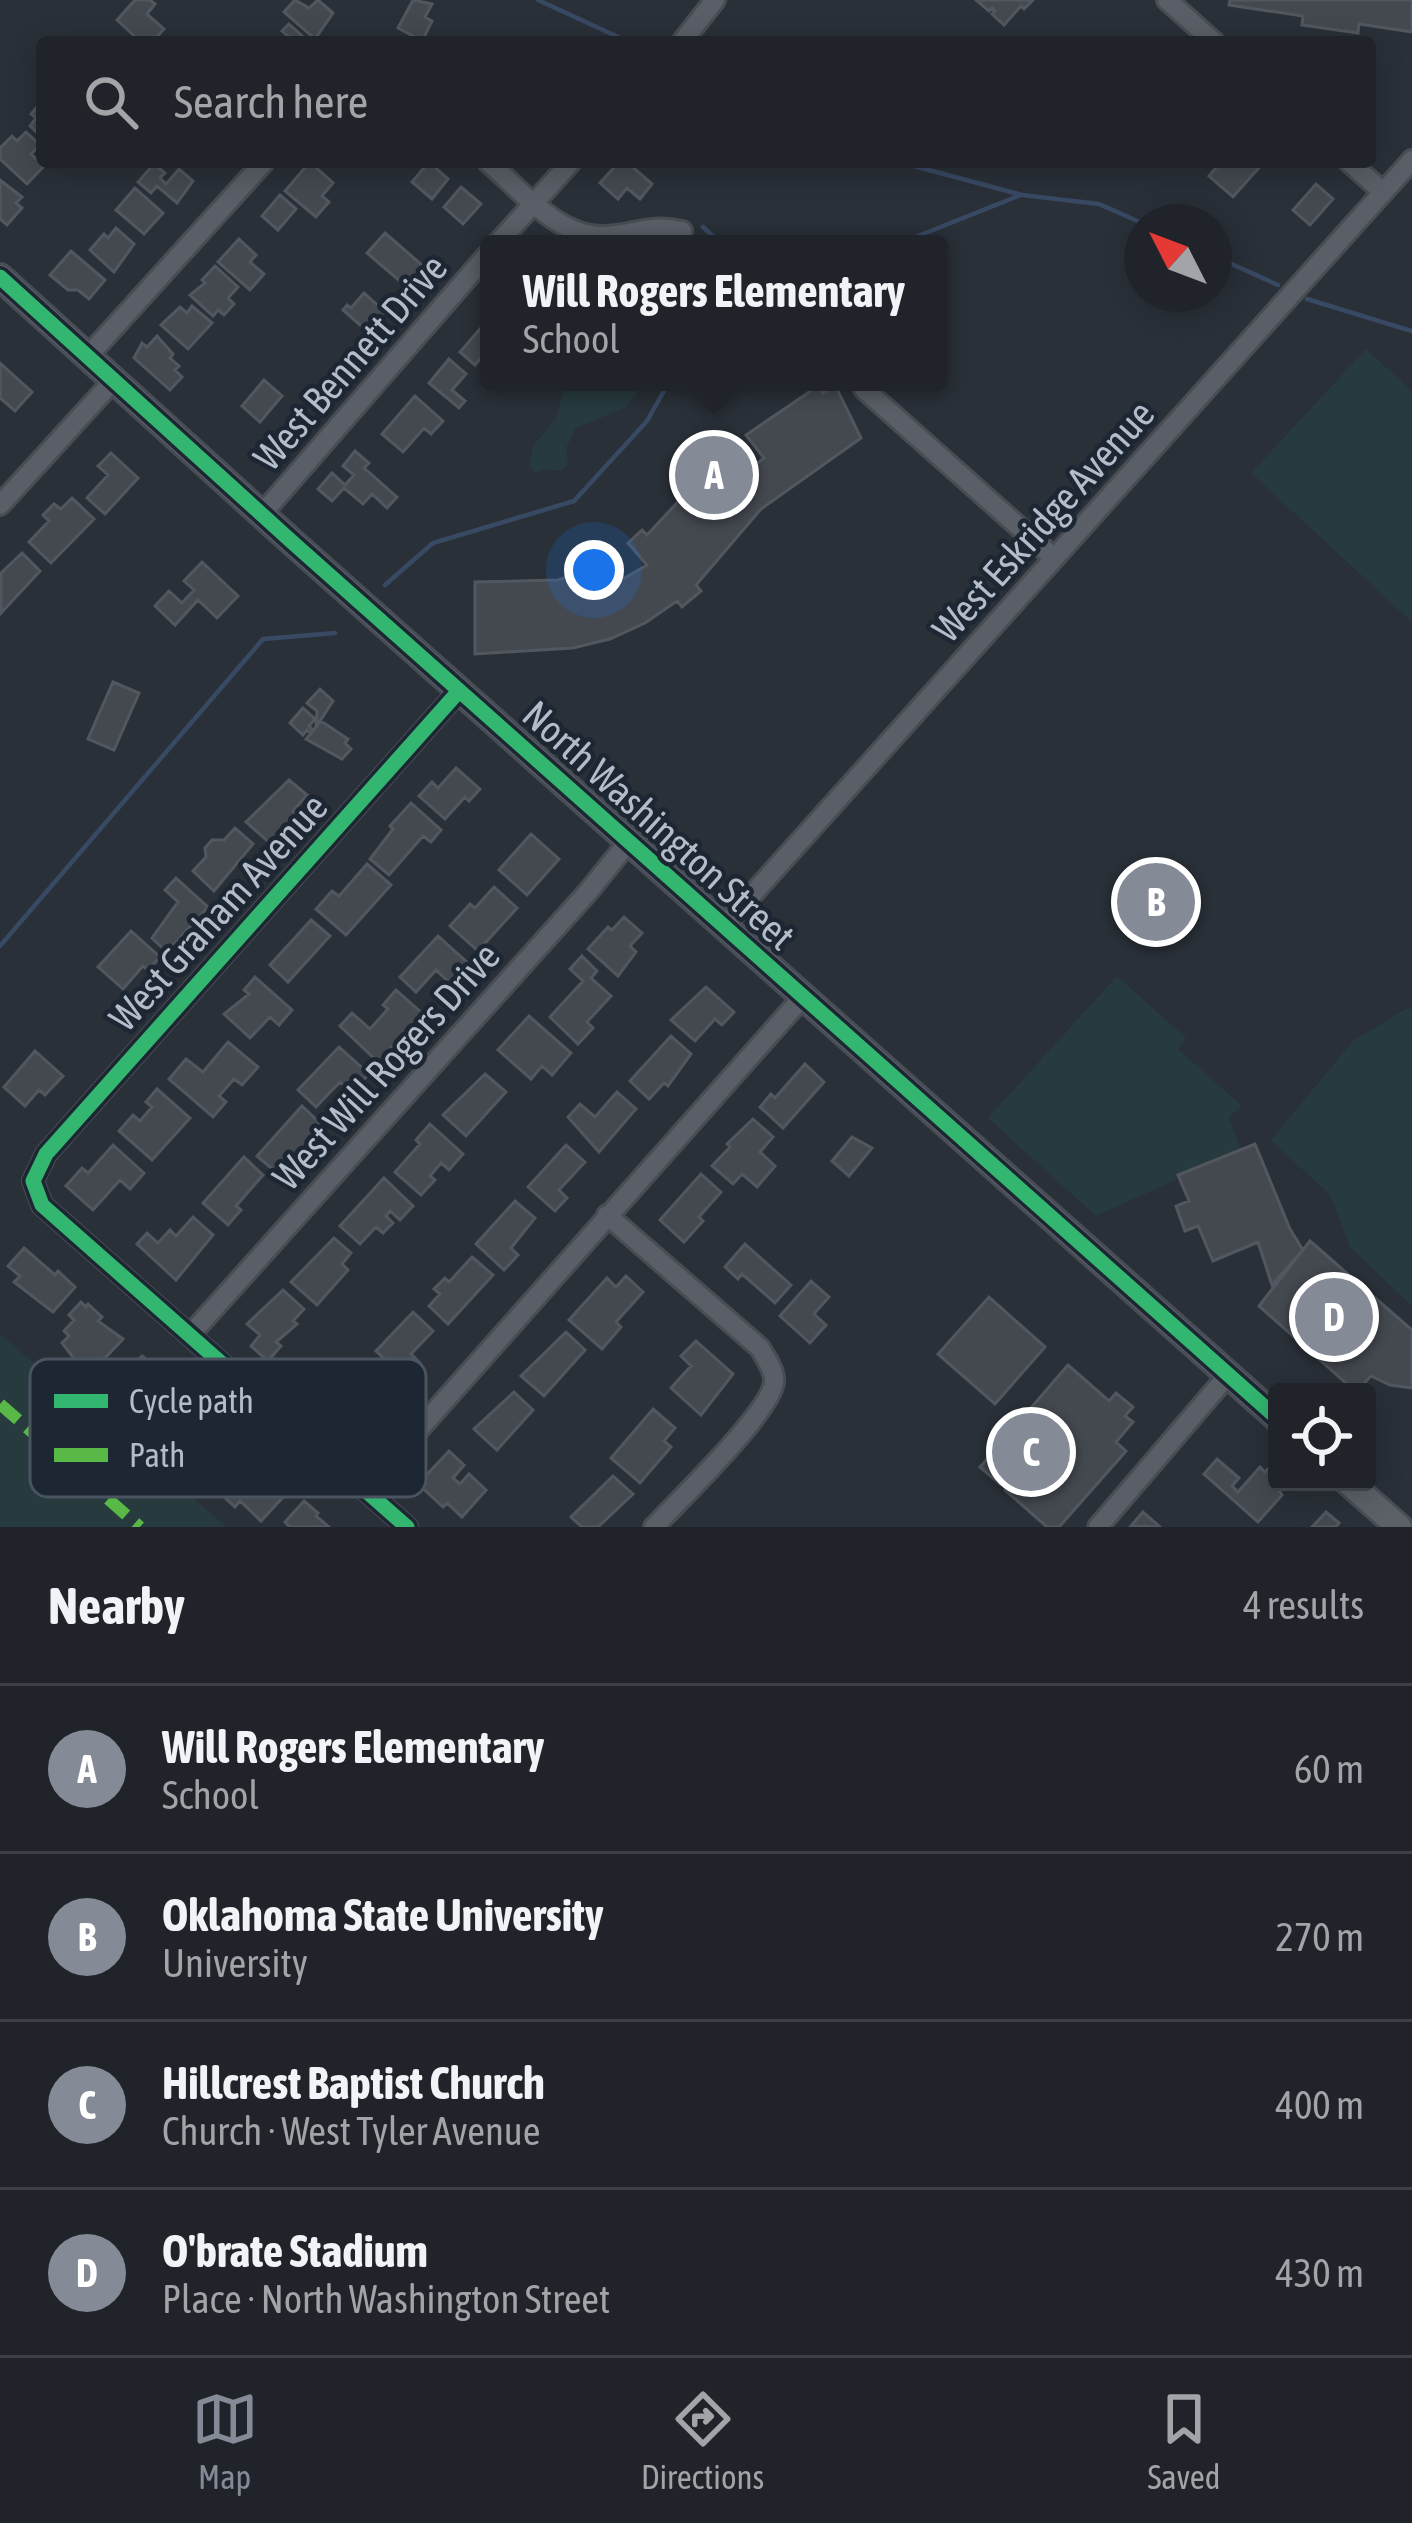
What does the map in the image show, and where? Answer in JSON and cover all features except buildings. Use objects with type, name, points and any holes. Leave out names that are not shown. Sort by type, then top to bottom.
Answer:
[{"type":"main road","name":"North Washington Street","points":[[0,278],[1268,1410]]},
{"type":"main road","points":[[1358,1491],[1399,1527]]},
{"type":"street","points":[[687,36],[715,0]]},
{"type":"street","points":[[1167,0],[1207,36]]},
{"type":"street","name":"West Eskridge Avenue","points":[[723,927],[1412,160]]},
{"type":"street","points":[[89,355],[259,168]]},
{"type":"street","points":[[495,168],[558,223],[591,235],[649,227],[682,231]]},
{"type":"street","name":"West Bennett Drive","points":[[505,235],[565,168]]},
{"type":"street","points":[[1356,168],[1383,192]]},
{"type":"street","name":"West Bennett Drive","points":[[262,514],[480,263]]},
{"type":"street","points":[[0,505],[115,379]]},
{"type":"street","points":[[866,391],[1054,558]]},
{"type":"street","name":"West Graham Avenue","points":[[190,1334],[42,1205],[34,1194],[33,1181],[46,1154],[459,691]]},
{"type":"street","name":"West Will Rogers Drive","points":[[190,1334],[631,840]]},
{"type":"street","points":[[426,1421],[802,998]]},
{"type":"street","points":[[607,1215],[760,1348],[775,1377],[772,1390],[738,1438],[654,1527]]},
{"type":"street","points":[[190,1334],[218,1359]]},
{"type":"street","points":[[1098,1527],[1228,1375]]},
{"type":"street","points":[[375,1497],[407,1527]]},
{"type":"green space","points":[[1366,349],[1412,391],[1412,622],[1251,473]]},
{"type":"green space","points":[[563,391],[638,391],[625,408],[575,428],[566,449],[568,464],[561,471],[546,469],[535,474],[529,465],[533,446],[557,417]]},
{"type":"green space","points":[[1117,976],[1186,1038],[1178,1049],[1242,1106],[1229,1117],[1241,1150],[1096,1216],[988,1118]]},
{"type":"green space","points":[[1412,1009],[1412,1306],[1350,1247],[1330,1195],[1271,1140],[1353,1041]]},
{"type":"green space","points":[[0,1334],[30,1360],[30,1497],[192,1497],[227,1527],[0,1527]]},
{"type":"waterway","points":[[538,0],[616,36]]},
{"type":"waterway","points":[[921,168],[1022,195],[1099,204],[1124,215]]},
{"type":"waterway","points":[[921,235],[1021,195]]},
{"type":"waterway","points":[[703,227],[711,235]]},
{"type":"waterway","points":[[1232,264],[1278,285]]},
{"type":"waterway","points":[[1307,299],[1412,331]]},
{"type":"waterway","points":[[385,585],[433,543],[574,501],[647,421],[664,391]]},
{"type":"waterway","points":[[0,946],[263,639],[335,633]]},
{"type":"marked path","points":[[0,1404],[30,1430]]},
{"type":"marked path","points":[[106,1497],[140,1527]]},
{"type":"cycle path","points":[[0,277],[1268,1410]]},
{"type":"cycle path","points":[[217,1359],[42,1205],[33,1181],[46,1154],[459,691]]},
{"type":"cycle path","points":[[373,1497],[407,1527]]},
{"type":"place","name":"Will Rogers Elementary","points":[[714,475]]},
{"type":"place","name":"Oklahoma State University","points":[[1156,902]]},
{"type":"place","name":"O'brate Stadium","points":[[1334,1317]]},
{"type":"place","name":"Hillcrest Baptist Church","points":[[1031,1452]]}]
